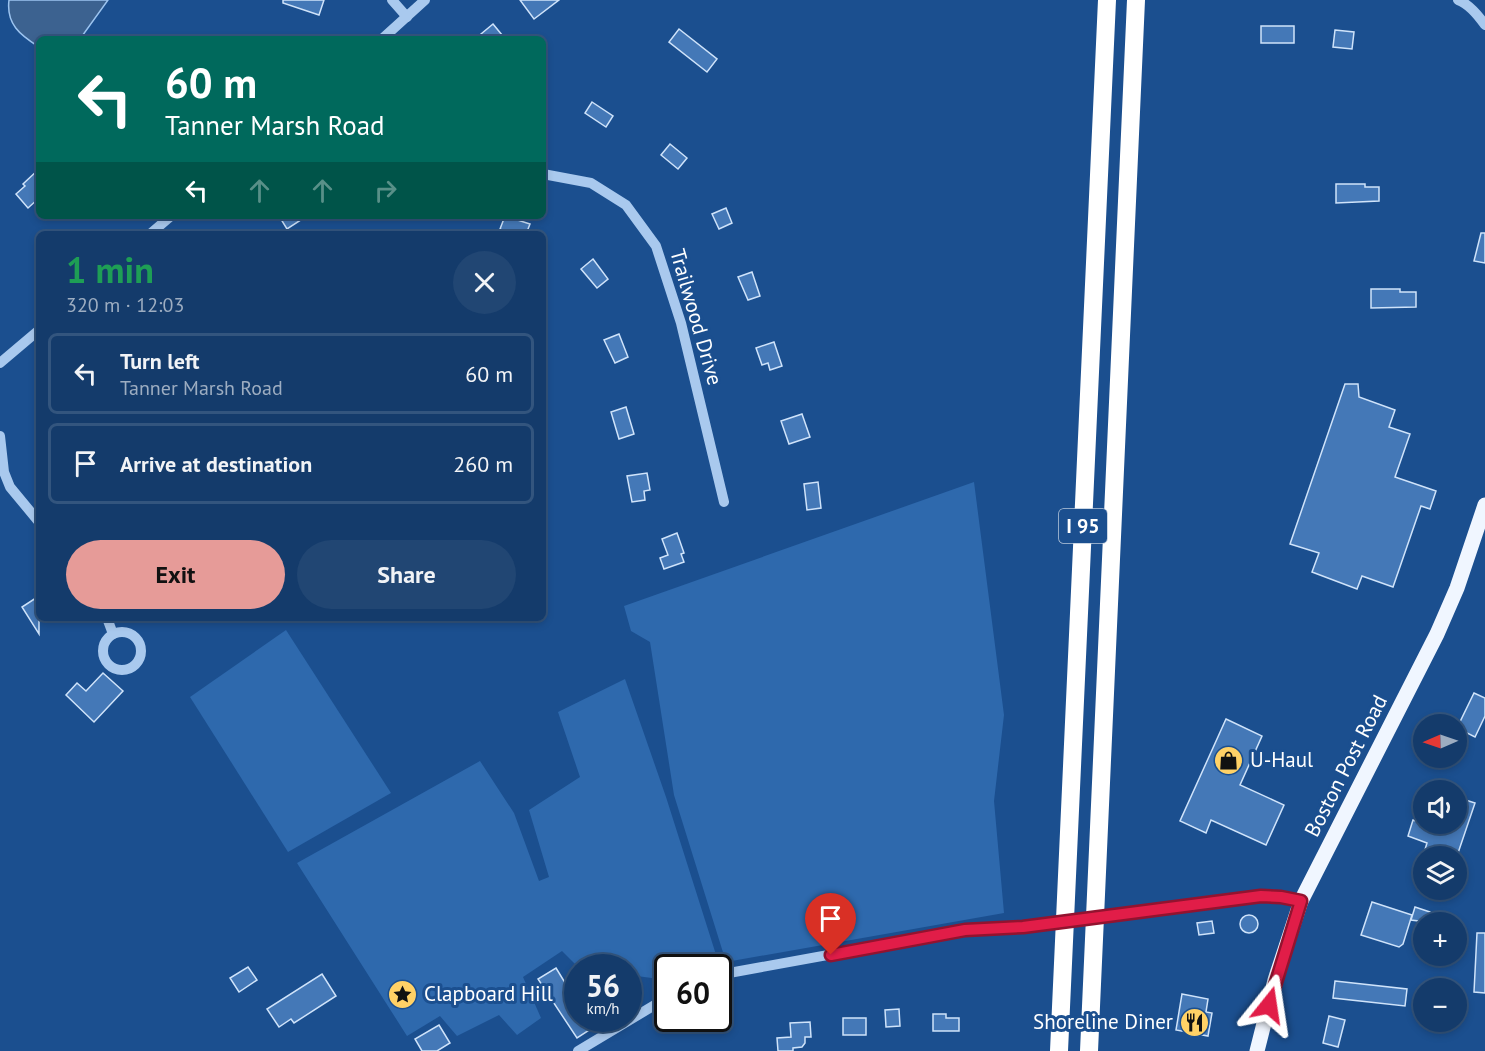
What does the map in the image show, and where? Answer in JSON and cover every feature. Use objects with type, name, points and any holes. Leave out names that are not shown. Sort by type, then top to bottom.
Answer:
[{"type":"highway","name":"I 95","points":[[1059,1051],[1107,0]]},
{"type":"highway","name":"I 95","points":[[1091,1051],[1136,0]]},
{"type":"main road","name":"Boston Post Road","points":[[1257,1051],[1275,980],[1301,901],[1437,634],[1457,588],[1485,505]]},
{"type":"street","points":[[392,0],[407,17]]},
{"type":"street","points":[[385,36],[424,0]]},
{"type":"street","points":[[1458,0],[1479,16],[1485,25]]},
{"type":"street","name":"Trailwood Drive","points":[[546,175],[591,183],[626,205],[656,246],[681,323],[724,501]]},
{"type":"street","points":[[154,231],[168,219]]},
{"type":"street","points":[[0,363],[36,333]]},
{"type":"street","points":[[0,436],[4,472],[10,487],[36,518]]},
{"type":"street","points":[[108,621],[113,634]]},
{"type":"street","points":[[732,972],[965,930],[1023,927],[1261,896],[1301,901]]},
{"type":"street","points":[[578,1051],[654,1005]]},
{"type":"shaded area","points":[[9,0],[108,0],[82,36],[36,36],[36,45],[16,28],[9,8]]},
{"type":"shaded area","points":[[974,482],[1004,715],[994,801],[1004,913],[732,961],[732,954],[724,954],[674,795],[650,642],[631,631],[624,606]]},
{"type":"shaded area","points":[[286,630],[391,793],[288,852],[190,697]]},
{"type":"shaded area","points":[[625,679],[666,797],[716,954],[654,954],[654,978],[642,977],[642,954],[565,954],[562,951],[523,977],[541,1018],[517,1035],[499,1015],[457,1036],[440,1016],[407,1036],[297,863],[480,761],[514,813],[539,881],[549,877],[529,810],[580,777],[558,712]]},
{"type":"building","points":[[283,0],[324,0],[319,15],[283,3]]},
{"type":"building","points":[[520,0],[559,0],[534,19]]},
{"type":"building","points":[[493,24],[502,35],[501,36],[479,36]]},
{"type":"building","points":[[1261,26],[1294,26],[1294,43],[1261,43]]},
{"type":"building","points":[[679,29],[717,59],[707,72],[669,42]]},
{"type":"building","points":[[1335,30],[1354,32],[1352,49],[1333,47]]},
{"type":"building","points":[[592,102],[613,116],[606,127],[585,113]]},
{"type":"building","points":[[670,144],[687,158],[678,169],[661,155]]},
{"type":"building","points":[[36,172],[36,201],[28,208],[16,194],[25,186],[23,184]]},
{"type":"building","points":[[1336,184],[1365,184],[1365,187],[1379,187],[1379,201],[1336,203]]},
{"type":"building","points":[[726,208],[732,223],[719,229],[712,214]]},
{"type":"building","points":[[281,219],[302,219],[287,229]]},
{"type":"building","points":[[504,219],[514,219],[530,224],[527,231],[500,229]]},
{"type":"building","points":[[1481,233],[1485,233],[1485,263],[1474,261]]},
{"type":"building","points":[[593,259],[608,279],[597,288],[581,269]]},
{"type":"building","points":[[752,272],[760,296],[748,300],[738,277]]},
{"type":"building","points":[[1371,289],[1400,289],[1400,292],[1416,292],[1416,307],[1371,308]]},
{"type":"building","points":[[619,334],[628,357],[615,363],[604,340]]},
{"type":"building","points":[[774,342],[782,366],[770,370],[768,363],[762,365],[756,348]]},
{"type":"building","points":[[1345,384],[1358,384],[1359,397],[1395,410],[1389,427],[1410,434],[1395,477],[1436,491],[1430,509],[1421,506],[1393,587],[1362,576],[1357,589],[1312,572],[1319,553],[1290,544]]},
{"type":"building","points":[[626,407],[634,434],[619,439],[611,412]]},
{"type":"building","points":[[802,414],[810,437],[789,444],[781,421]]},
{"type":"building","points":[[647,473],[650,490],[644,491],[645,500],[632,502],[627,476]]},
{"type":"building","points":[[818,482],[821,508],[807,510],[804,484]]},
{"type":"building","points":[[677,533],[684,553],[681,554],[684,562],[664,569],[660,558],[668,555],[662,539]]},
{"type":"building","points":[[36,598],[36,621],[39,621],[39,634],[22,607]]},
{"type":"building","points":[[103,673],[123,691],[94,722],[66,695],[77,683],[86,691]]},
{"type":"building","points":[[1474,693],[1485,698],[1485,716],[1475,737],[1467,733],[1467,714],[1464,714]]},
{"type":"building","name":"U-Haul","points":[[1226,719],[1262,736],[1240,785],[1284,805],[1266,845],[1211,820],[1206,833],[1180,821]]},
{"type":"building","points":[[1467,800],[1475,803],[1467,827]]},
{"type":"building","points":[[1413,820],[1413,834],[1464,834],[1460,846],[1426,846],[1427,843],[1408,836]]},
{"type":"building","points":[[1372,902],[1412,915],[1403,944],[1399,947],[1361,935]]},
{"type":"building","points":[[1415,907],[1430,912],[1413,912]]},
{"type":"building","points":[[1249,915],[1255,918],[1258,924],[1255,930],[1249,933],[1243,930],[1240,924],[1243,918]]},
{"type":"building","points":[[1212,921],[1214,933],[1199,935],[1197,923]]},
{"type":"building","points":[[1477,933],[1485,933],[1485,993],[1474,992]]},
{"type":"building","points":[[248,967],[257,980],[239,992],[230,978]]},
{"type":"building","points":[[556,968],[564,981],[564,1018],[538,979]]},
{"type":"building","points":[[322,974],[336,996],[294,1023],[291,1019],[279,1027],[267,1009]]},
{"type":"building","points":[[1335,981],[1407,989],[1405,1006],[1333,998]]},
{"type":"building","name":"Shoreline Diner","points":[[1182,994],[1208,999],[1206,1012],[1212,1013],[1208,1036],[1176,1030]]},
{"type":"building","points":[[899,1009],[900,1026],[886,1027],[885,1010]]},
{"type":"building","points":[[933,1014],[946,1014],[946,1018],[959,1018],[959,1031],[933,1031]]},
{"type":"building","points":[[1329,1016],[1345,1020],[1338,1047],[1323,1043]]},
{"type":"building","points":[[843,1018],[866,1018],[866,1035],[843,1035]]},
{"type":"building","points":[[810,1022],[811,1037],[805,1037],[802,1047],[793,1048],[793,1051],[778,1051],[777,1038],[791,1037],[790,1023]]},
{"type":"building","points":[[439,1025],[450,1043],[437,1051],[422,1051],[415,1039]]},
{"type":"building","points":[[573,1032],[586,1032],[577,1038]]},
{"type":"place","name":"U-Haul","points":[[1229,760]]},
{"type":"place","name":"Clapboard Hill","points":[[403,994]]},
{"type":"place","name":"Shoreline Diner","points":[[1194,1022]]},
{"type":"route","points":[[831,955],[965,930],[1023,927],[1261,896],[1301,901],[1269,1005]]}]
